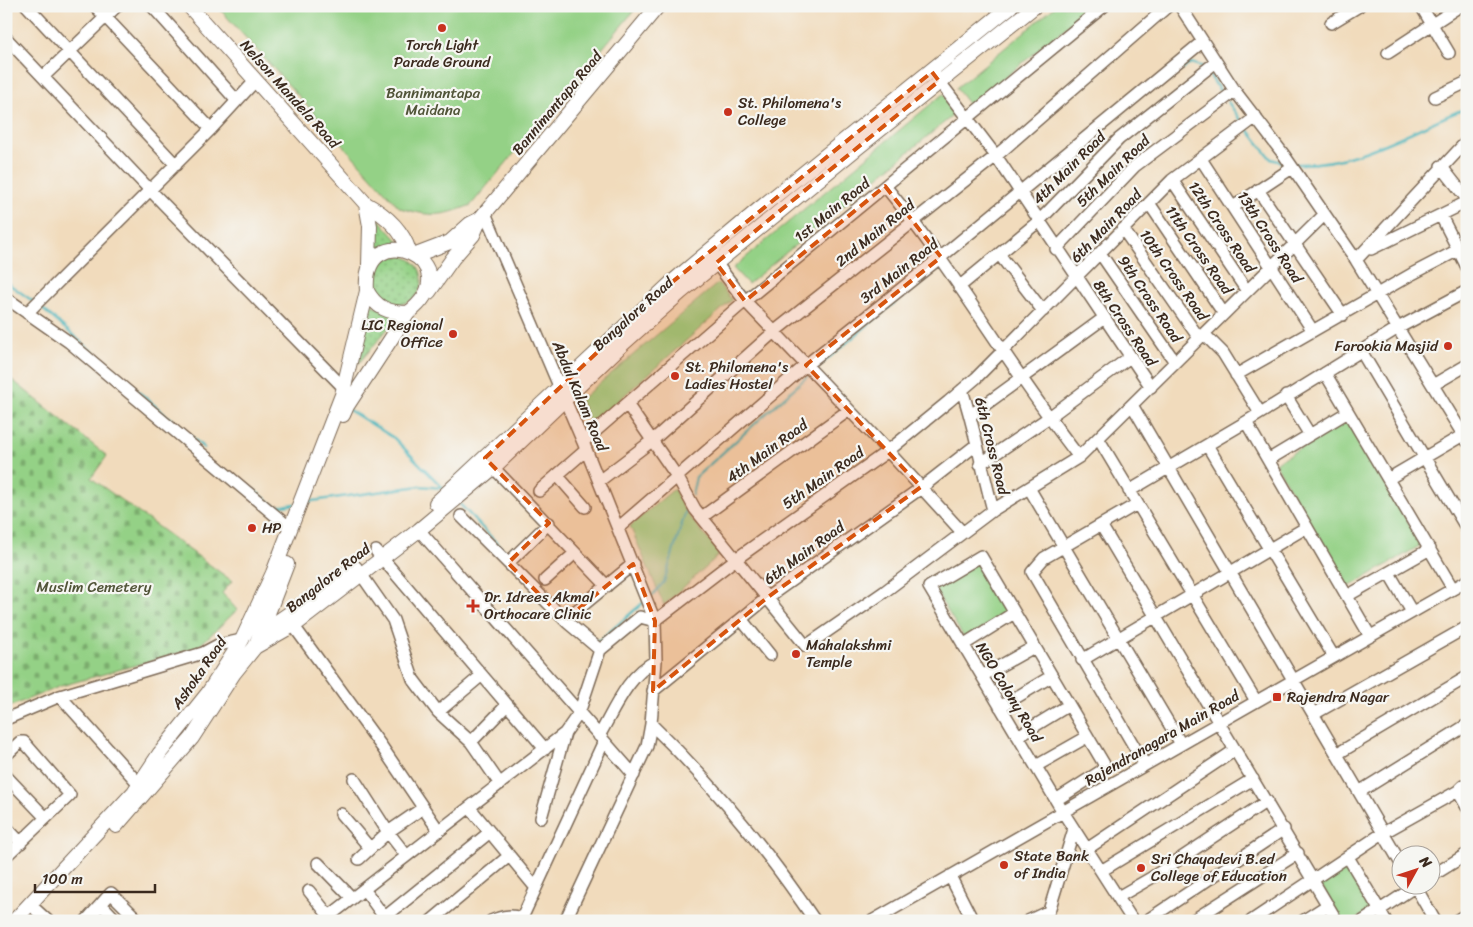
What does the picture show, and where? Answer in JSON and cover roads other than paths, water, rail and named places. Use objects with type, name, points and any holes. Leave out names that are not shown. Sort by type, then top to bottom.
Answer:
[{"type":"main road","name":"Nelson Mandela Road","points":[[189,6],[366,204],[387,218],[400,232],[413,253]]},
{"type":"main road","name":"Bannimantapa Road","points":[[483,216],[658,6]]},
{"type":"main road","name":"Bangalore Road","points":[[255,647],[293,625],[460,489],[565,400],[625,342],[935,76],[1011,6]]},
{"type":"main road","name":"Bangalore Road","points":[[489,463],[559,387],[686,271],[935,76],[1035,6]]},
{"type":"main road","points":[[366,204],[370,226],[369,266]]},
{"type":"main road","points":[[343,403],[367,291],[366,275],[369,266],[376,256],[386,251],[398,249],[413,253],[440,247],[483,216]]},
{"type":"main road","points":[[343,403],[408,313],[423,301],[477,228],[483,216]]},
{"type":"main road","points":[[400,232],[424,246],[440,247]]},
{"type":"main road","points":[[413,253],[428,270],[430,281],[428,292],[423,301]]},
{"type":"main road","points":[[367,291],[372,300],[384,310],[408,313]]},
{"type":"main road","name":"Ashoka Road","points":[[14,921],[92,839],[139,784],[208,693],[242,640],[274,573],[290,528],[305,502],[343,403]]},
{"type":"main road","name":"Bangalore Road","points":[[26,921],[148,791],[192,738],[234,673],[255,647],[262,633],[305,502]]},
{"type":"main road","name":"Bangalore Road","points":[[379,554],[419,530],[440,505]]},
{"type":"main road","name":"Bangalore Road","points":[[262,633],[359,571]]},
{"type":"street","points":[[27,6],[176,164]]},
{"type":"street","points":[[95,6],[211,130]]},
{"type":"street","points":[[43,78],[117,6]]},
{"type":"street","points":[[152,6],[237,101]]},
{"type":"street","name":"1st Main Road","points":[[539,490],[558,475],[627,404],[745,301],[1104,6]]},
{"type":"street","name":"2nd Main Road","points":[[599,481],[653,440],[775,331],[996,156],[1168,6]]},
{"type":"street","points":[[1180,6],[1202,42],[1210,67],[1284,155],[1324,215],[1360,256],[1378,295],[1465,438],[1424,457],[1388,479]]},
{"type":"street","points":[[1331,23],[1359,6]]},
{"type":"street","points":[[1421,6],[1449,53]]},
{"type":"street","points":[[1388,53],[1431,23],[1460,6]]},
{"type":"street","points":[[6,38],[150,190],[343,403]]},
{"type":"street","name":"3rd Main Road","points":[[618,528],[678,478],[806,365],[941,257],[1023,196],[1202,42]]},
{"type":"street","name":"4th Main Road","points":[[959,287],[1039,221],[1119,139],[1210,67]]},
{"type":"street","name":"8th Cross Road","points":[[935,76],[996,156],[1056,249],[1151,387]]},
{"type":"street","points":[[33,307],[211,130],[256,80]]},
{"type":"street","points":[[1435,97],[1467,82]]},
{"type":"street","name":"5th Main Road","points":[[1056,249],[1135,166],[1233,93]]},
{"type":"street","name":"6th Main Road","points":[[1001,351],[1172,180],[1254,119]]},
{"type":"street","points":[[1360,256],[1441,166],[1466,143]]},
{"type":"street","name":"13th Cross Road","points":[[1201,159],[1313,331]]},
{"type":"street","points":[[1360,256],[1441,216],[1467,200],[1441,166]]},
{"type":"street","points":[[1233,207],[1292,168]]},
{"type":"street","name":"12th Cross Road","points":[[1172,180],[1247,291]]},
{"type":"street","points":[[885,186],[941,257],[1001,351],[1048,418],[1079,457]]},
{"type":"street","points":[[1258,190],[1343,314]]},
{"type":"street","name":"11th Cross Road","points":[[1148,204],[1224,314]]},
{"type":"street","points":[[627,404],[678,478],[698,513],[806,646],[884,592],[993,510],[1079,457],[1324,215]]},
{"type":"street","name":"Abdul Kalam Road","points":[[483,216],[585,446],[655,620],[656,661],[651,724],[647,746],[565,921]]},
{"type":"street","points":[[1441,216],[1467,267]]},
{"type":"street","name":"10th Cross Road","points":[[1123,229],[1202,336],[1223,353],[1260,413]]},
{"type":"street","points":[[1236,375],[1458,250]]},
{"type":"street","name":"9th Cross Road","points":[[1100,253],[1175,362]]},
{"type":"street","points":[[999,254],[1043,311]]},
{"type":"street","points":[[716,263],[745,301],[888,451],[962,532]]},
{"type":"street","points":[[1129,490],[1246,422],[1398,328],[1461,299],[1467,290]]},
{"type":"street","points":[[6,298],[33,307],[70,342],[290,528]]},
{"type":"street","points":[[970,415],[1104,318]]},
{"type":"street","points":[[1361,350],[1467,528]]},
{"type":"street","name":"5th Main Road","points":[[655,620],[736,559],[888,451],[962,390],[1001,351]]},
{"type":"street","points":[[980,464],[1048,418],[1130,357]]},
{"type":"street","points":[[1433,385],[1467,365]]},
{"type":"street","points":[[1325,373],[1453,589]]},
{"type":"street","name":"6th Cross Road","points":[[962,390],[993,510]]},
{"type":"street","points":[[1286,396],[1310,435]]},
{"type":"street","points":[[1132,405],[1390,845]]},
{"type":"street","name":"4th Main Road","points":[[698,513],[849,410]]},
{"type":"street","points":[[1268,460],[1348,412]]},
{"type":"street","points":[[1246,422],[1370,636]]},
{"type":"street","points":[[1098,438],[1256,701]]},
{"type":"street","name":"6th Main Road","points":[[653,691],[768,598],[921,488],[976,445]]},
{"type":"street","points":[[1207,445],[1334,657]]},
{"type":"street","points":[[489,463],[607,586]]},
{"type":"street","points":[[558,475],[585,507]]},
{"type":"street","points":[[1029,488],[1181,744]]},
{"type":"street","points":[[1137,504],[1044,558],[1032,572],[1145,765]]},
{"type":"street","points":[[461,516],[508,563],[568,617],[600,650]]},
{"type":"street","points":[[508,563],[548,524]]},
{"type":"street","points":[[1101,525],[1338,921]]},
{"type":"street","points":[[1082,660],[1307,527]]},
{"type":"street","points":[[419,530],[634,775]]},
{"type":"street","points":[[1347,596],[1430,549]]},
{"type":"street","points":[[546,580],[575,553]]},
{"type":"street","points":[[379,554],[545,749]]},
{"type":"street","name":"NGO Colony Road","points":[[1014,613],[981,556],[928,587],[1063,812],[1133,921]]},
{"type":"street","points":[[568,617],[633,564]]},
{"type":"street","points":[[359,571],[393,620],[414,679],[438,712],[471,742],[500,784]]},
{"type":"street","points":[[1389,573],[1412,612]]},
{"type":"street","name":"Rajendranagara Main Road","points":[[872,921],[1467,581]]},
{"type":"street","points":[[963,645],[1014,613],[1052,676],[1104,764],[1104,769],[1056,800]]},
{"type":"street","points":[[309,891],[326,918],[406,855],[470,808],[565,733],[579,713],[600,650],[640,617],[655,620]]},
{"type":"street","points":[[741,619],[770,655]]},
{"type":"street","points":[[293,625],[382,747],[439,832]]},
{"type":"street","points":[[1314,714],[1467,627]]},
{"type":"street","points":[[6,718],[60,696],[203,652],[218,644],[242,640]]},
{"type":"street","points":[[982,676],[1034,647]]},
{"type":"street","points":[[491,921],[506,916],[523,919],[602,738],[636,675],[646,665],[656,661]]},
{"type":"street","points":[[438,712],[482,675]]},
{"type":"street","points":[[1000,707],[1052,676]]},
{"type":"street","points":[[1337,754],[1467,677]]},
{"type":"street","points":[[60,696],[139,784]]},
{"type":"street","points":[[471,742],[507,705]]},
{"type":"street","points":[[1018,736],[1069,705]]},
{"type":"street","points":[[651,724],[681,754],[742,822],[815,921]]},
{"type":"street","points":[[1359,792],[1467,726]]},
{"type":"street","points":[[541,818],[565,733]]},
{"type":"street","points":[[1036,766],[1088,737]]},
{"type":"street","points":[[6,755],[20,742],[24,742],[70,795],[6,856]]},
{"type":"street","points":[[1087,849],[1235,750]]},
{"type":"street","points":[[6,776],[46,818]]},
{"type":"street","points":[[1101,871],[1253,778]]},
{"type":"street","points":[[354,779],[388,832],[406,855]]},
{"type":"street","points":[[1251,921],[1383,833],[1464,788],[1467,806]]},
{"type":"street","points":[[1118,897],[1152,878],[1267,802]]},
{"type":"street","points":[[359,859],[388,832],[423,808]]},
{"type":"street","points":[[470,808],[536,888]]},
{"type":"street","points":[[341,814],[370,848]]},
{"type":"street","points":[[6,827],[21,842]]},
{"type":"street","points":[[1028,921],[1053,916],[1074,829]]},
{"type":"street","points":[[1146,921],[1284,829]]},
{"type":"street","points":[[364,889],[386,919],[490,832]]},
{"type":"street","points":[[1192,921],[1298,853]]},
{"type":"street","points":[[1440,871],[1467,854]]},
{"type":"street","points":[[431,921],[509,856]]},
{"type":"street","points":[[1348,857],[1386,921]]},
{"type":"street","points":[[318,862],[352,898]]},
{"type":"street","points":[[950,876],[973,921]]},
{"type":"street","points":[[91,919],[111,893],[139,921]]},
{"type":"street","points":[[1363,921],[1403,894]]},
{"type":"street","points":[[1421,894],[1435,921]]},
{"type":"street","points":[[101,904],[117,921]]},
{"type":"street","points":[[1303,921],[1328,905]]},
{"type":"street","points":[[36,910],[48,921]]},
{"type":"street","points":[[1456,921],[1467,914]]},
{"type":"waterway","points":[[1157,86],[1191,63],[1203,67]]},
{"type":"waterway","points":[[1208,73],[1223,95]]},
{"type":"waterway","points":[[1228,102],[1242,122]]},
{"type":"waterway","points":[[1296,164],[1319,163],[1363,153],[1467,108]]},
{"type":"waterway","points":[[1247,128],[1271,159],[1285,163]]},
{"type":"waterway","points":[[814,370],[935,269]]},
{"type":"waterway","points":[[6,282],[34,302]]},
{"type":"waterway","points":[[38,305],[204,448]]},
{"type":"waterway","points":[[692,495],[696,477],[810,374]]},
{"type":"waterway","points":[[349,410],[394,438],[444,489]]},
{"type":"waterway","points":[[248,486],[276,507],[295,504]]},
{"type":"waterway","points":[[305,502],[420,486],[443,488]]},
{"type":"waterway","points":[[459,503],[509,556]]},
{"type":"waterway","points":[[649,599],[664,582],[688,504]]},
{"type":"waterway","points":[[595,640],[599,641],[644,602]]},
{"type":"place","name":"Torch Light Parade Ground","points":[[442,28]]},
{"type":"place","name":"St. Philomena's College","points":[[728,112]]},
{"type":"place","name":"LIC Regional Office","points":[[453,334]]},
{"type":"place","name":"Farookia Masjid","points":[[1448,346]]},
{"type":"place","name":"St. Philomena's Ladies Hostel","points":[[675,376]]},
{"type":"place","name":"HP","points":[[252,528]]},
{"type":"place","name":"Dr. Idrees Akmal Orthocare Clinic","points":[[473,606]]},
{"type":"place","name":"Mahalakshmi Temple","points":[[796,654]]},
{"type":"place","name":"Rajendra Nagar","points":[[1277,697]]},
{"type":"place","name":"State Bank of India","points":[[1004,865]]},
{"type":"place","name":"Sri Chayadevi B.ed College of Education","points":[[1141,868]]},
{"type":"park label","name":"Bannimantapa Maidana","points":[[433,102]]},
{"type":"park label","name":"Muslim Cemetery","points":[[94,587]]}]
